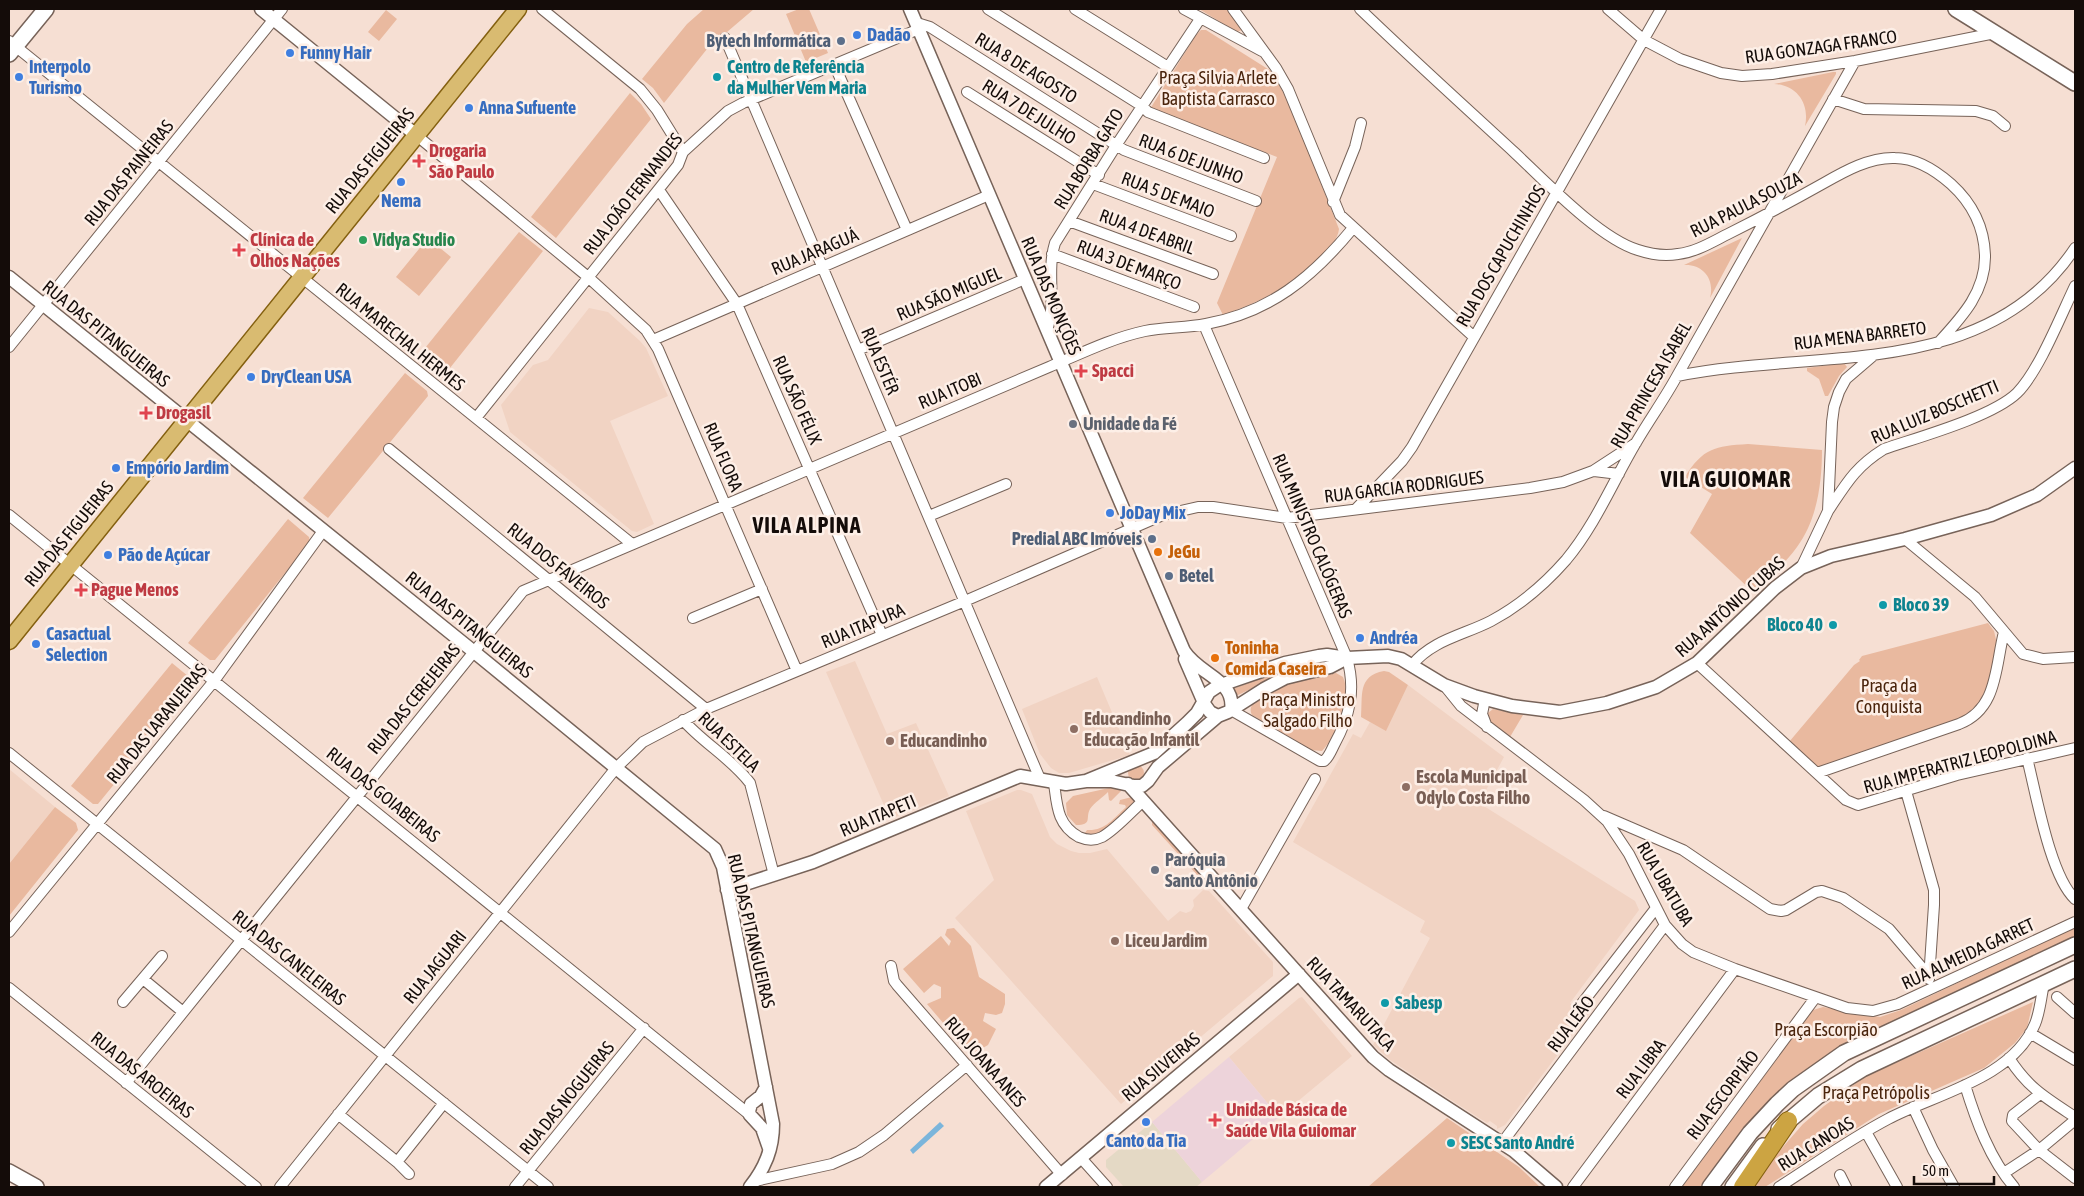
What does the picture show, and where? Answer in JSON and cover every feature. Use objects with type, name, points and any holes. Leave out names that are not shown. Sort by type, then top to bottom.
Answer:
[{"type":"highway","points":[[1743,1187],[1788,1121]]},
{"type":"main road","points":[[11,47],[46,9]]},
{"type":"main road","name":"RUA DAS FIGUEIRAS","points":[[9,641],[518,9]]},
{"type":"main road","points":[[1956,9],[2075,82]]},
{"type":"main road","points":[[1710,1187],[1750,1133],[1777,1104],[1794,1089],[1844,1053],[2075,945]]},
{"type":"main road","points":[[1733,1187],[1760,1150],[1788,1121],[1818,1096],[1862,1069],[2075,969]]},
{"type":"main road","points":[[9,1172],[36,1187]]},
{"type":"street","points":[[261,9],[416,135]]},
{"type":"street","name":"RUA DAS PAINEIRAS","points":[[9,347],[282,9]]},
{"type":"street","points":[[542,9],[640,89],[657,110],[683,152]]},
{"type":"street","name":"RUA DAS MONÇÕES","points":[[910,9],[1204,701]]},
{"type":"street","points":[[988,9],[1142,106],[1148,112],[1264,158]]},
{"type":"street","points":[[1075,9],[1168,67]]},
{"type":"street","points":[[1184,9],[1265,53]]},
{"type":"street","points":[[1233,9],[1288,88],[1333,202],[1340,215],[1474,337]]},
{"type":"street","name":"RUA PAULA SOUZA","points":[[1360,9],[1557,192],[1609,236],[1635,249],[1670,255],[1691,252],[1768,214],[1845,171],[1884,159],[1894,158],[1923,164],[1946,180],[1963,196],[1976,216],[1984,238],[1986,263],[1978,290],[1972,303],[1938,343]]},
{"type":"street","name":"RUA GONZAGA FRANCO","points":[[1608,9],[1644,40],[1680,59],[1733,75],[1756,76],[1855,61],[1995,33]]},
{"type":"street","name":"RUA DOS CAPUCHINHOS","points":[[1356,509],[1402,461],[1661,9]]},
{"type":"street","name":"RUA BORBA GATO","points":[[1047,330],[1052,312],[1052,254],[1055,243],[1117,144],[1200,19]]},
{"type":"street","name":"RUA JOÃO FERNANDES","points":[[476,418],[678,166],[683,152],[728,112],[752,99],[918,26]]},
{"type":"street","name":"RUA 8 DE AGOSTO","points":[[918,26],[930,27],[1117,144]]},
{"type":"street","name":"RUA ESTÉR","points":[[725,38],[1040,779]]},
{"type":"street","name":"RUA MARECHAL HERMES","points":[[11,47],[158,162],[632,544]]},
{"type":"street","name":"RUA PRINCESA ISABEL","points":[[1412,665],[1420,655],[1434,646],[1506,613],[1546,580],[1566,560],[1592,524],[1636,443],[1677,376],[1855,61]]},
{"type":"street","points":[[834,64],[907,230]]},
{"type":"street","name":"RUA 7 DE JULHO","points":[[967,92],[1096,179]]},
{"type":"street","points":[[1833,100],[1864,109],[1976,111],[1993,116],[2005,126]]},
{"type":"street","points":[[1333,202],[1356,147],[1362,123]]},
{"type":"street","name":"RUA FLORA","points":[[416,135],[588,276],[646,330],[653,340],[797,671]]},
{"type":"street","name":"RUA 6 DE JUNHO","points":[[1117,144],[1124,150],[1256,201]]},
{"type":"street","name":"RUA 5 DE MAIO","points":[[1096,179],[1232,236]]},
{"type":"street","name":"RUA SÃO FÉLIX","points":[[659,190],[737,304],[882,635]]},
{"type":"street","name":"RUA JARAGUÁ","points":[[653,340],[989,195]]},
{"type":"street","name":"RUA 4 DE ABRIL","points":[[1070,221],[1213,274]]},
{"type":"street","name":"RUA ITOBI","points":[[548,580],[1123,337],[1144,331],[1204,325],[1252,310],[1298,284],[1330,256],[1353,228]]},
{"type":"street","name":"RUA MENA BARRETO","points":[[1677,376],[1735,366],[1902,351],[1938,343],[1973,332],[2007,315],[2049,279],[2075,248]]},
{"type":"street","name":"RUA 3 DE MARÇO","points":[[1052,254],[1194,307]]},
{"type":"street","name":"RUA DAS PITANGUEIRAS","points":[[9,277],[473,651],[715,849],[723,868],[771,1109],[773,1132],[770,1150],[765,1166],[752,1184]]},
{"type":"street","name":"RUA SÃO MIGUEL","points":[[858,350],[1025,279]]},
{"type":"street","name":"RUA LUIZ BOSCHETTI","points":[[1828,511],[1853,474],[1884,449],[1976,416],[2016,394],[2032,373],[2075,286]]},
{"type":"street","name":"RUA MINISTRO CALÓGERAS","points":[[1204,325],[1347,658],[1352,680],[1348,712],[1342,732],[1324,761],[1320,761],[1231,710]]},
{"type":"street","points":[[1801,568],[1828,511],[1834,407],[1838,392],[1846,379],[1875,354]]},
{"type":"street","name":"RUA GARCIA RODRIGUES","points":[[1592,472],[1636,443]]},
{"type":"street","name":"RUA DOS FAVEIROS","points":[[389,449],[706,709]]},
{"type":"street","name":"RUA ANTÔNIO CUBAS","points":[[1223,684],[1304,659],[1328,655],[1347,658],[1388,656],[1401,658],[1444,685],[1485,700],[1542,711],[1560,712],[1584,709],[1656,687],[1697,663],[1775,588],[1801,568],[1831,556],[1905,539],[1991,515],[2023,503],[2052,486],[2075,468]]},
{"type":"street","name":"RUA GARCIA RODRIGUES","points":[[1131,528],[1163,515],[1198,508],[1224,508],[1287,518],[1530,488],[1563,482],[1592,472],[1604,471],[1619,474]]},
{"type":"street","points":[[929,516],[1006,484]]},
{"type":"street","name":"RUA DAS GOIABEIRAS","points":[[9,516],[754,1118]]},
{"type":"street","name":"RUA ITAPURA","points":[[616,768],[643,742],[706,709],[965,601],[1131,528]]},
{"type":"street","name":"RUA DAS LARANJEIRAS","points":[[9,932],[214,681],[323,531]]},
{"type":"street","points":[[1905,539],[1975,597],[2004,632],[2028,656],[2043,660],[2075,658]]},
{"type":"street","name":"RUA DAS CEREJEIRAS","points":[[126,1083],[518,596],[529,588],[548,580]]},
{"type":"street","points":[[692,618],[762,589]]},
{"type":"street","points":[[1817,773],[1975,717],[1990,696],[2004,632]]},
{"type":"street","name":"RUA DAS MONÇÕES","points":[[1184,651],[1195,665],[1223,684]]},
{"type":"street","name":"RUA ANTÔNIO CUBAS","points":[[1149,778],[1158,766],[1218,716],[1231,710],[1264,688],[1285,678],[1330,667],[1347,658]]},
{"type":"street","name":"RUA IMPERATRIZ LEOPOLDINA","points":[[1697,663],[1846,800],[1858,805],[1957,775],[2075,748]]},
{"type":"street","points":[[1086,781],[1154,752],[1183,728],[1197,713],[1213,688],[1223,684],[1232,699],[1231,710]]},
{"type":"street","name":"RUA UBATUBA","points":[[1444,685],[1461,706],[1600,814],[1622,841],[1665,925],[1682,944],[1693,952],[1815,998],[1847,1008],[1873,1011]]},
{"type":"street","points":[[1485,700],[1482,714],[1488,727]]},
{"type":"street","points":[[1204,701],[1210,712],[1218,716]]},
{"type":"street","name":"RUA ESTELA","points":[[683,720],[691,730],[743,774],[750,783],[774,875]]},
{"type":"street","name":"RUA DAS CANELEIRAS","points":[[9,753],[548,1187]]},
{"type":"street","points":[[2028,758],[2049,845],[2064,884],[2075,898]]},
{"type":"street","points":[[1054,783],[1060,817],[1070,831],[1083,838],[1095,840],[1106,835],[1147,805],[1149,778],[1146,763],[1139,760]]},
{"type":"street","points":[[1126,765],[1124,775],[1129,785]]},
{"type":"street","name":"RUA JAGUARI","points":[[280,1187],[616,768]]},
{"type":"street","name":"RUA ITAPETI","points":[[727,890],[813,862],[1014,778],[1026,776],[1066,784],[1086,781]]},
{"type":"street","points":[[1086,781],[1114,781],[1142,786],[1149,778]]},
{"type":"street","points":[[1241,909],[1315,779]]},
{"type":"street","name":"RUA TAMARUTACA","points":[[1129,785],[1366,1050],[1381,1064],[1523,1157],[1556,1187]]},
{"type":"street","points":[[1906,791],[1934,890],[1928,991]]},
{"type":"street","points":[[1600,814],[1683,850],[1770,910],[1786,910],[1816,892],[1822,891],[1843,898],[1889,929],[1906,946],[1929,976]]},
{"type":"street","points":[[1580,1006],[1656,908]]},
{"type":"street","name":"RUA ALMEIDA GARRET","points":[[1873,1011],[1898,1004],[1928,991],[2075,922]]},
{"type":"street","name":"RUA LEÃO","points":[[1502,1143],[1665,925]]},
{"type":"street","points":[[123,1002],[162,956]]},
{"type":"street","name":"RUA JOANA ANES","points":[[891,966],[897,985],[1062,1175]]},
{"type":"street","name":"RUA LIBRA","points":[[1573,1187],[1735,969]]},
{"type":"street","name":"RUA SILVEIRAS","points":[[1046,1187],[1299,974]]},
{"type":"street","points":[[143,979],[184,1012]]},
{"type":"street","name":"RUA CANOAS","points":[[1779,1187],[1866,1132],[1913,1107],[1965,1085],[2009,1058],[2036,1023],[2044,984]]},
{"type":"street","name":"RUA DAS AROEIRAS","points":[[9,988],[256,1187]]},
{"type":"street","points":[[2057,997],[2075,1013]]},
{"type":"street","name":"RUA ESCORPIÃO","points":[[1674,1187],[1815,998]]},
{"type":"street","name":"RUA DAS NOGUEIRAS","points":[[515,1187],[644,1028]]},
{"type":"street","points":[[2030,1033],[2072,1055]]},
{"type":"street","points":[[2004,1173],[2039,1150],[2075,1118],[2040,1094],[2024,1080],[2009,1058]]},
{"type":"street","points":[[752,1184],[832,1164],[859,1152],[884,1135],[967,1065]]},
{"type":"street","points":[[1965,1085],[1982,1133],[2014,1187]]},
{"type":"street","points":[[766,1087],[750,1108],[754,1118],[766,1135],[770,1150]]},
{"type":"street","points":[[2040,1094],[2012,1117],[2012,1121],[2039,1150],[2075,1178]]},
{"type":"street","points":[[735,1102],[766,1101],[771,1109],[766,1121],[754,1118]]},
{"type":"street","points":[[397,1162],[444,1104]]},
{"type":"street","points":[[1913,1107],[1933,1150],[1954,1187]]},
{"type":"street","points":[[338,1114],[409,1174]]},
{"type":"street","points":[[1866,1132],[1897,1187]]},
{"type":"street","points":[[1081,1158],[1107,1187]]},
{"type":"street","points":[[1840,1175],[1846,1187]]},
{"type":"shaded area","points":[[589,308],[608,312],[640,341],[646,348],[668,396],[610,421],[654,524],[637,532],[632,531],[510,432],[501,405],[533,365],[548,360]]},
{"type":"shaded area","name":"Educandinho","points":[[855,661],[887,734],[916,723],[949,796],[890,819],[826,672]]},
{"type":"shaded area","name":"Educandinho Educação Infantil","points":[[1097,677],[1130,755],[1069,773],[1059,773],[1051,768],[1040,754],[1022,709]]},
{"type":"shaded area","points":[[1408,685],[1504,757],[1479,803],[1635,901],[1639,910],[1570,1003],[1588,1014],[1505,1125],[1497,1129],[1497,1126],[1490,1121],[1487,1123],[1390,1060],[1373,1045],[1430,938],[1420,932],[1425,921],[1293,842],[1353,734],[1361,738],[1370,722],[1386,730]]},
{"type":"shaded area","points":[[9,769],[55,807],[9,864]]},
{"type":"shaded area","name":"Liceu Jardim","points":[[1017,790],[1032,794],[1050,837],[1057,844],[1079,853],[1090,853],[1107,849],[1168,921],[1180,911],[1186,913],[1191,911],[1194,906],[1193,900],[1203,890],[1209,891],[1273,962],[1273,976],[1121,1104],[955,918],[994,880],[966,811]]},
{"type":"shaded area","points":[[1302,997],[1352,1056],[1279,1117],[1229,1057]]},
{"type":"shaded area","name":"Unidade Básica de Saúde Vila Guiomar","points":[[1229,1057],[1279,1117],[1202,1182],[1152,1122]]},
{"type":"shaded area","points":[[1152,1122],[1202,1182],[1196,1187],[1124,1187],[1106,1167],[1106,1160]]},
{"type":"green space","points":[[704,9],[754,9],[707,49],[664,103],[653,88],[642,79],[687,24]]},
{"type":"green space","points":[[799,9],[809,9],[828,53],[806,62],[786,14]]},
{"type":"green space","points":[[1199,9],[1229,9],[1242,30],[1237,32]]},
{"type":"green space","points":[[386,10],[397,19],[379,41],[368,32]]},
{"type":"green space","name":"Praça Silvia Arlete Baptista Carrasco","points":[[1201,30],[1206,30],[1271,71],[1283,92],[1299,128],[1339,229],[1337,237],[1329,249],[1297,277],[1275,292],[1223,315],[1217,303],[1277,157],[1150,109]]},
{"type":"green space","points":[[1836,72],[1836,74],[1805,126],[1805,110],[1800,97],[1789,88],[1774,84]]},
{"type":"green space","points":[[630,93],[641,104],[651,119],[556,238],[531,217]]},
{"type":"green space","points":[[519,232],[543,251],[442,378],[417,358]]},
{"type":"green space","points":[[428,238],[451,257],[419,296],[396,277]]},
{"type":"green space","points":[[1742,238],[1710,298],[1711,285],[1706,274],[1697,267],[1684,265]]},
{"type":"green space","points":[[1844,363],[1847,367],[1839,376],[1828,396],[1825,396],[1819,379],[1807,371],[1807,368]]},
{"type":"green space","points":[[405,373],[427,391],[428,396],[328,518],[303,498]]},
{"type":"green space","points":[[1748,444],[1822,450],[1817,501],[1804,536],[1782,565],[1754,593],[1690,533],[1712,494],[1685,477],[1698,460],[1711,450]]},
{"type":"green space","points":[[288,519],[309,537],[310,542],[215,660],[210,660],[188,643]]},
{"type":"green space","name":"Praça da Conquista","points":[[1988,623],[1994,631],[1997,644],[1987,696],[1974,711],[1957,720],[1821,768],[1789,742],[1854,665],[1860,661],[1862,656]]},
{"type":"green space","points":[[1328,660],[1329,662],[1288,671],[1238,695],[1235,694],[1235,688],[1286,669]]},
{"type":"green space","points":[[172,663],[194,681],[194,686],[98,804],[93,804],[71,786]]},
{"type":"green space","points":[[1384,671],[1389,672],[1408,685],[1386,731],[1361,717],[1362,695],[1365,682],[1369,677]]},
{"type":"green space","name":"Praça Ministro Salgado Filho","points":[[1336,673],[1343,677],[1346,694],[1338,726],[1322,751],[1311,750],[1252,715],[1251,707],[1258,699],[1269,692],[1299,681]]},
{"type":"green space","points":[[1493,709],[1523,715],[1510,737],[1490,722],[1488,713]]},
{"type":"green space","points":[[1136,765],[1144,773],[1136,781],[1128,773]]},
{"type":"green space","points":[[1118,786],[1121,791],[1111,801],[1109,800],[1108,792],[1090,809],[1088,820],[1085,824],[1076,825],[1067,815],[1066,803],[1073,796]]},
{"type":"green space","points":[[1132,797],[1137,802],[1098,836],[1085,833],[1087,830],[1099,829],[1108,823],[1126,807],[1119,804],[1120,800]]},
{"type":"green space","points":[[55,807],[76,823],[78,830],[9,916],[9,864]]},
{"type":"green space","points":[[1152,820],[1213,887],[1208,887],[1152,825]]},
{"type":"green space","name":"Praça Escorpião","points":[[2075,927],[2075,937],[1848,1043],[1824,1057],[1765,1106],[1748,1124],[1700,1187],[1682,1187],[1813,1010],[1823,1007],[1880,1017],[1901,1010]]},
{"type":"green space","points":[[954,928],[971,946],[979,977],[1005,994],[1005,1004],[1002,1013],[996,1015],[985,1013],[983,1021],[996,1029],[988,1045],[976,1052],[963,1041],[956,1026],[944,1024],[927,1004],[941,998],[941,987],[934,984],[924,993],[903,969],[941,936],[949,946],[951,941],[945,935],[947,929]]},
{"type":"green space","name":"Praça Petrópolis","points":[[2033,1002],[2027,1028],[2015,1043],[1984,1068],[1879,1114],[1765,1187],[1752,1187],[1760,1173],[1803,1124],[1824,1106],[1866,1076]]},
{"type":"green space","name":"SESC Santo André","points":[[1447,1118],[1519,1167],[1540,1187],[1368,1187]]},
{"type":"water","points":[[940,1122],[944,1126],[913,1154],[910,1150]]},
{"type":"place","name":"Dadão","points":[[857,35]]},
{"type":"place","name":"Bytech Informática","points":[[841,41]]},
{"type":"place","name":"Funny Hair","points":[[290,53]]},
{"type":"place","name":"Interpolo Turismo","points":[[19,77]]},
{"type":"place","name":"Centro de Referência da Mulher Vem Maria","points":[[717,77]]},
{"type":"place","name":"Anna Sufuente","points":[[469,108]]},
{"type":"place","name":"Drogaria São Paulo","points":[[419,161]]},
{"type":"place","name":"Nema","points":[[401,182]]},
{"type":"place","name":"Vidya Studio","points":[[363,240]]},
{"type":"place","name":"Clínica de Olhos Nações","points":[[239,250]]},
{"type":"place","name":"Spacci","points":[[1081,371]]},
{"type":"place","name":"DryClean USA","points":[[251,377]]},
{"type":"place","name":"Drogasil","points":[[146,413]]},
{"type":"place","name":"Unidade da Fé","points":[[1073,424]]},
{"type":"place","name":"Empório Jardim","points":[[116,468]]},
{"type":"place","name":"JoDay Mix","points":[[1110,513]]},
{"type":"place","name":"Predial ABC Imóveis","points":[[1152,539]]},
{"type":"place","name":"JeGu","points":[[1158,552]]},
{"type":"place","name":"Pão de Açúcar","points":[[108,555]]},
{"type":"place","name":"Betel","points":[[1169,576]]},
{"type":"place","name":"Pague Menos","points":[[81,590]]},
{"type":"place","name":"Bloco 39","points":[[1883,605]]},
{"type":"place","name":"Bloco 40","points":[[1833,625]]},
{"type":"place","name":"Andréa","points":[[1360,638]]},
{"type":"place","name":"Casactual Selection","points":[[36,644]]},
{"type":"place","name":"Toninha Comida Caseira","points":[[1215,658]]},
{"type":"place","name":"Educandinho Educação Infantil","points":[[1074,729]]},
{"type":"place","name":"Educandinho","points":[[890,741]]},
{"type":"place","name":"Escola Municipal Odylo Costa Filho","points":[[1406,787]]},
{"type":"place","name":"Paróquia Santo Antônio","points":[[1155,870]]},
{"type":"place","name":"Liceu Jardim","points":[[1115,941]]},
{"type":"place","name":"Sabesp","points":[[1385,1003]]},
{"type":"place","name":"Unidade Básica de Saúde Vila Guiomar","points":[[1215,1120]]},
{"type":"place","name":"Canto da Tia","points":[[1146,1122]]},
{"type":"place","name":"SESC Santo André","points":[[1451,1143]]},
{"type":"district","name":"VILA GUIOMAR","points":[[1726,479]]},
{"type":"district","name":"VILA ALPINA","points":[[807,525]]}]
